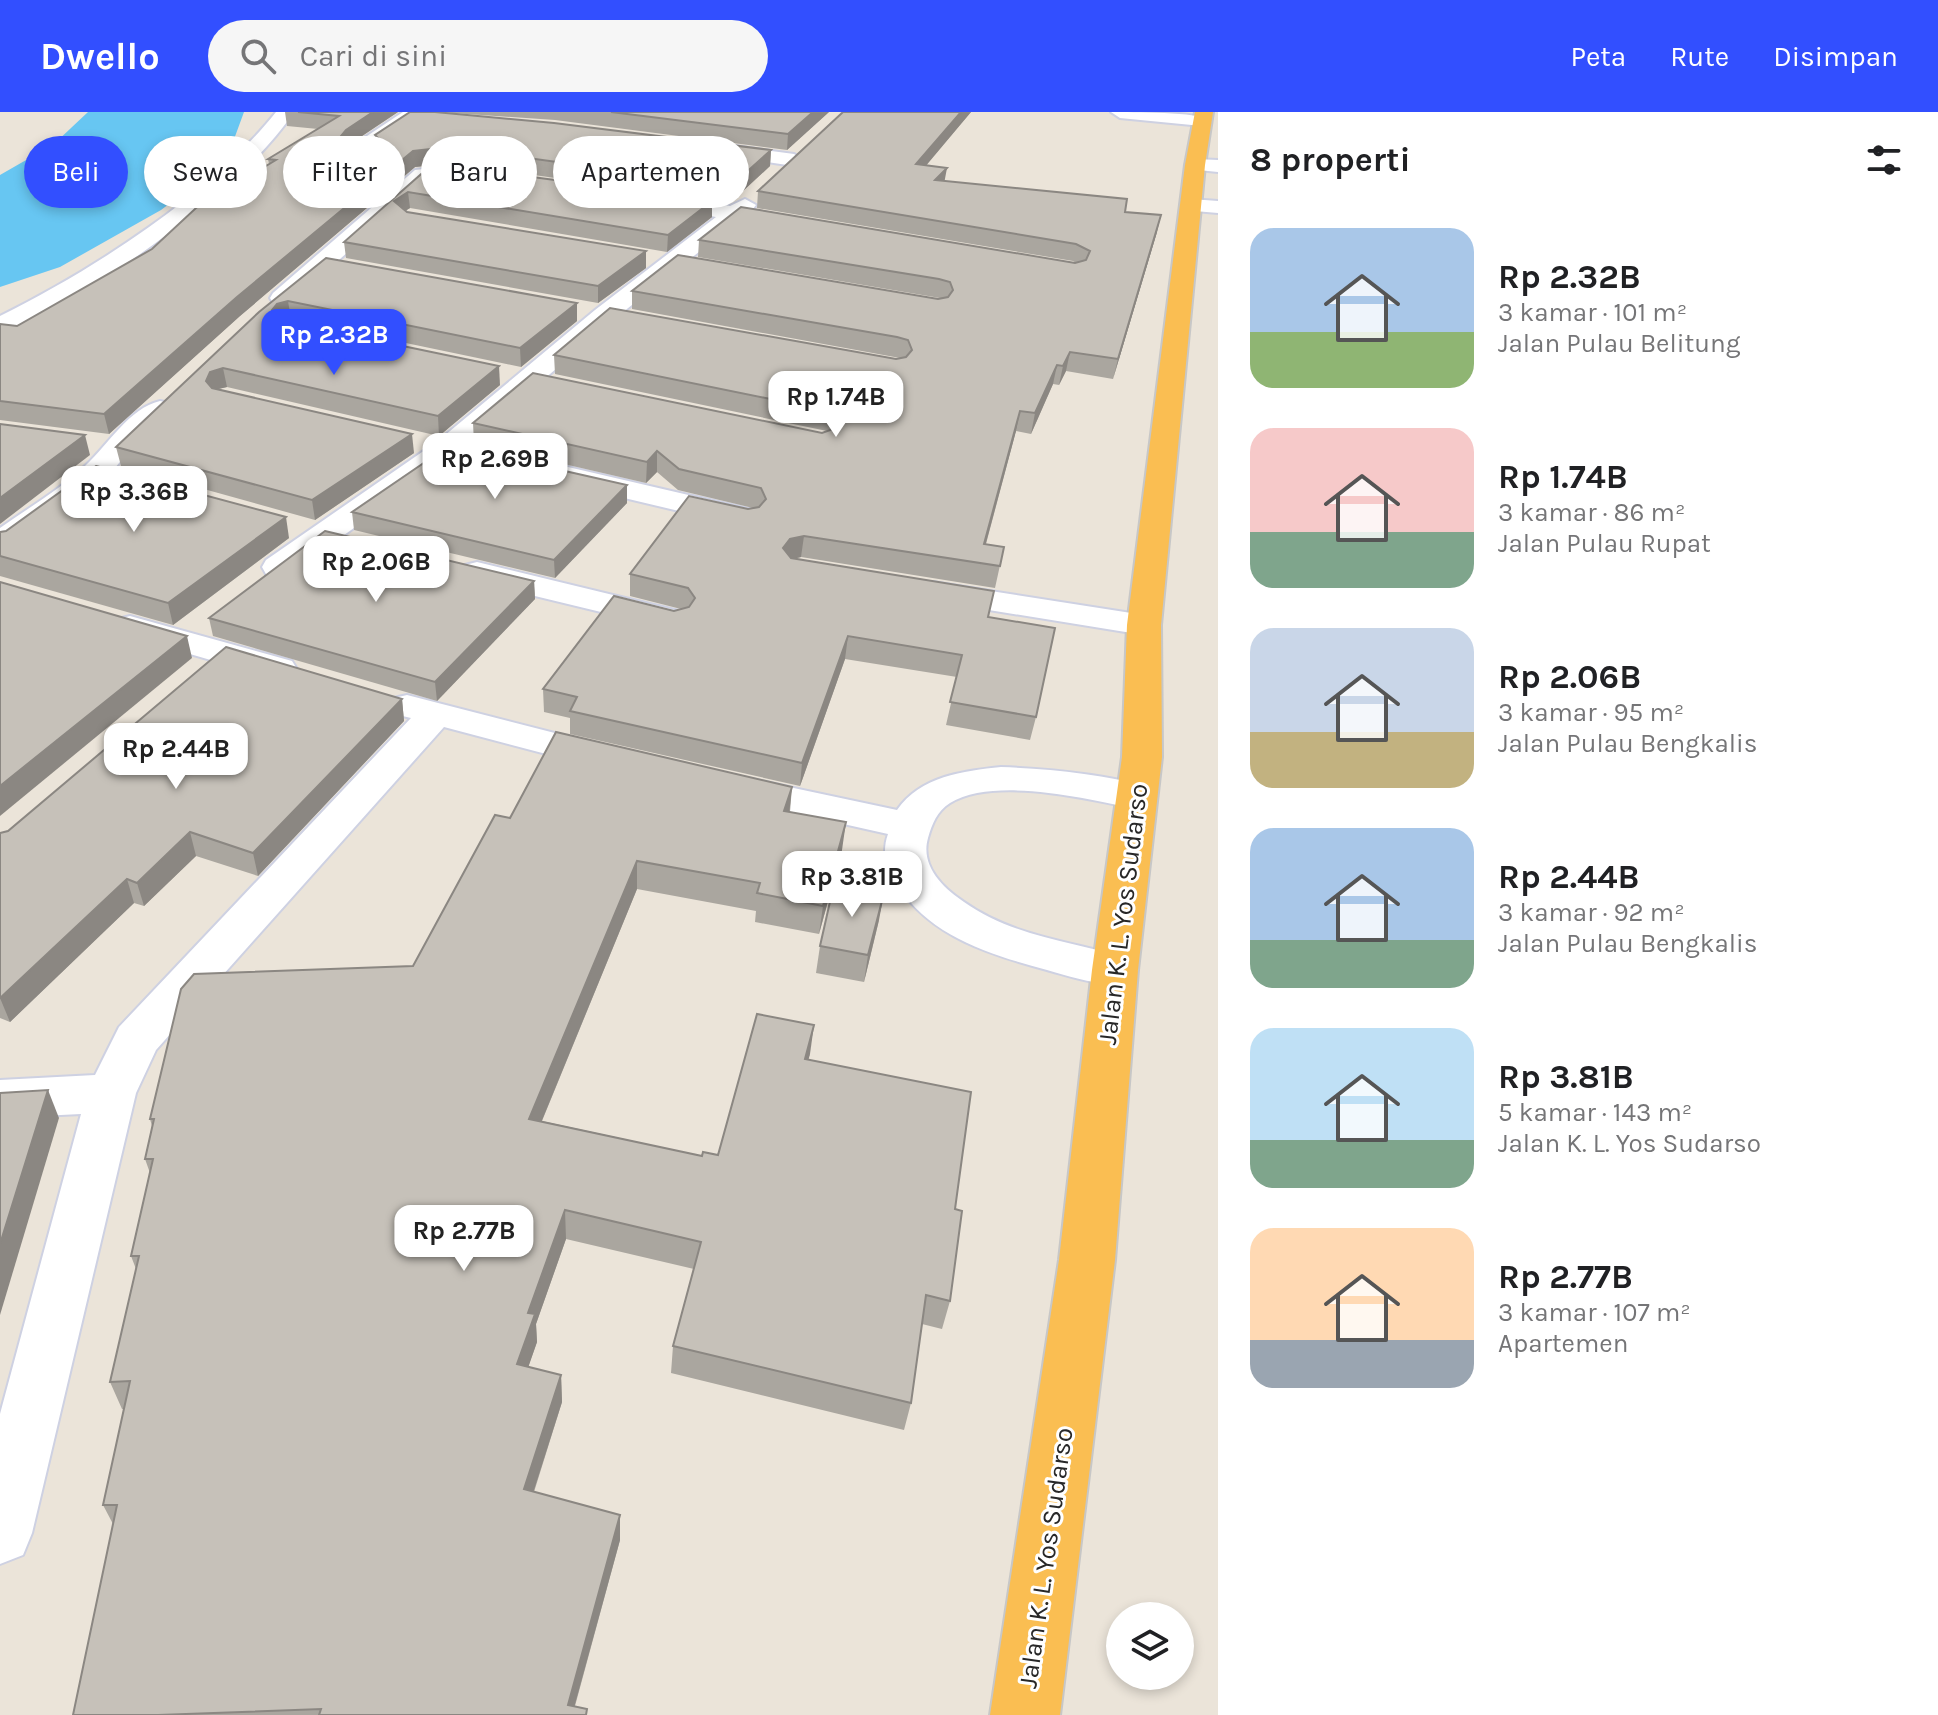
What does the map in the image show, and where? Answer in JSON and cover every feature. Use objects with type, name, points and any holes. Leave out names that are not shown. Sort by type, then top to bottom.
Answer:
[{"type":"highway","name":"Jalan K. L. Yos Sudarso","points":[[1025,1715],[1087,1260],[1115,970],[1142,757],[1144,625],[1206,154]]},
{"type":"street","points":[[0,326],[55,299],[172,218],[228,173],[285,112]]},
{"type":"street","points":[[1120,112],[1206,154]]},
{"type":"street","points":[[378,136],[412,114],[438,119]]},
{"type":"street","points":[[262,579],[306,530],[448,447],[604,315],[735,214],[814,141]]},
{"type":"street","points":[[749,154],[794,160]]},
{"type":"street","points":[[263,313],[421,175]]},
{"type":"street","points":[[712,208],[812,227]]},
{"type":"street","points":[[643,258],[705,269]]},
{"type":"street","points":[[322,264],[354,270]]},
{"type":"street","points":[[573,310],[635,321]]},
{"type":"street","points":[[496,374],[556,387]]},
{"type":"street","points":[[0,543],[107,460],[182,388]]},
{"type":"street","points":[[419,441],[478,454]]},
{"type":"street","points":[[538,468],[746,518]]},
{"type":"street","points":[[306,530],[367,546]]},
{"type":"street","points":[[444,564],[674,620]]},
{"type":"street","points":[[895,585],[1144,625]]},
{"type":"street","points":[[90,614],[202,639],[314,680]]},
{"type":"street","points":[[189,683],[202,639]]},
{"type":"street","points":[[375,697],[637,765]]},
{"type":"street","points":[[0,1533],[111,1093],[136,1040],[435,715]]},
{"type":"street","points":[[1115,970],[1050,955],[958,920],[920,888],[904,858],[906,825],[916,809],[940,792],[987,778],[1038,779],[1137,796]]},
{"type":"street","points":[[697,779],[906,825]]},
{"type":"street","points":[[0,1099],[111,1093]]},
{"type":"water","points":[[88,112],[244,112],[235,136],[144,136],[144,208],[164,208],[60,267],[0,287],[0,175],[24,161],[24,208],[128,208],[128,136],[62,136]]},
{"type":"building","points":[[298,112],[373,112],[341,136],[306,136],[339,116]]},
{"type":"building","points":[[410,112],[435,112],[658,136],[553,136],[553,161],[537,159],[537,136],[421,136],[421,150],[413,151],[405,158],[405,136],[375,135]]},
{"type":"building","points":[[611,112],[813,112],[788,134]]},
{"type":"building","points":[[843,112],[961,112],[916,164],[947,168],[935,180],[1127,199],[1125,212],[1161,215],[1118,359],[1070,352],[1063,366],[1057,365],[1035,413],[1020,411],[984,544],[1004,547],[1000,566],[804,536],[790,539],[783,548],[791,558],[994,591],[988,617],[1055,628],[1036,717],[950,702],[962,655],[848,636],[802,763],[570,711],[577,697],[543,689],[614,596],[674,611],[689,607],[695,598],[688,588],[630,574],[689,496],[748,509],[759,507],[766,499],[761,488],[679,469],[657,451],[647,462],[473,423],[533,373],[822,433],[836,428],[840,419],[834,412],[554,355],[610,308],[896,359],[906,357],[912,350],[908,340],[632,291],[678,255],[938,299],[948,297],[953,290],[950,282],[939,279],[699,240],[740,208],[1075,263],[1086,260],[1090,251],[1076,244],[758,191]]},
{"type":"building","points":[[749,147],[771,150],[749,170]]},
{"type":"building","points":[[283,150],[283,208],[344,208],[104,414],[0,401],[0,324],[17,326],[152,249],[196,208],[267,208],[267,165],[276,160],[268,159]]},
{"type":"building","points":[[421,174],[421,194],[405,194],[405,188]]},
{"type":"building","points":[[537,178],[553,180],[553,208],[703,208],[668,235],[505,208],[537,208]]},
{"type":"building","points":[[383,208],[402,208],[407,212],[646,251],[598,286],[344,242]]},
{"type":"building","points":[[326,258],[577,303],[520,348],[288,301],[277,304],[272,310],[278,320],[499,366],[438,416],[223,368],[210,372],[206,381],[212,388],[412,434],[312,500],[116,447],[259,312]]},
{"type":"building","points":[[0,424],[85,435],[0,498]]},
{"type":"building","points":[[450,445],[627,485],[554,560],[352,512]]},
{"type":"building","points":[[96,466],[286,517],[168,603],[0,556],[0,532],[6,531]]},
{"type":"building","points":[[325,531],[534,581],[435,682],[209,618]]},
{"type":"building","points":[[0,582],[187,636],[0,786]]},
{"type":"building","points":[[226,647],[402,699],[253,853],[190,832],[137,883],[127,879],[0,998],[0,833],[8,831]]},
{"type":"building","points":[[556,732],[792,787],[784,811],[846,822],[823,906],[757,893],[760,883],[637,861],[529,1119],[702,1156],[703,1152],[718,1155],[757,1014],[814,1025],[805,1059],[971,1092],[955,1209],[962,1211],[950,1301],[926,1295],[911,1403],[673,1346],[701,1242],[565,1210],[528,1313],[535,1314],[517,1364],[561,1375],[524,1489],[620,1515],[568,1705],[587,1709],[586,1715],[319,1715],[321,1709],[73,1715],[117,1505],[103,1505],[130,1381],[110,1382],[139,1256],[131,1256],[153,1159],[145,1159],[154,1119],[150,1119],[181,989],[194,974],[413,966],[495,815],[510,818]]},
{"type":"building","points":[[834,884],[884,893],[868,955],[820,946]]},
{"type":"building","points":[[48,1090],[0,1244],[0,1093]]}]
